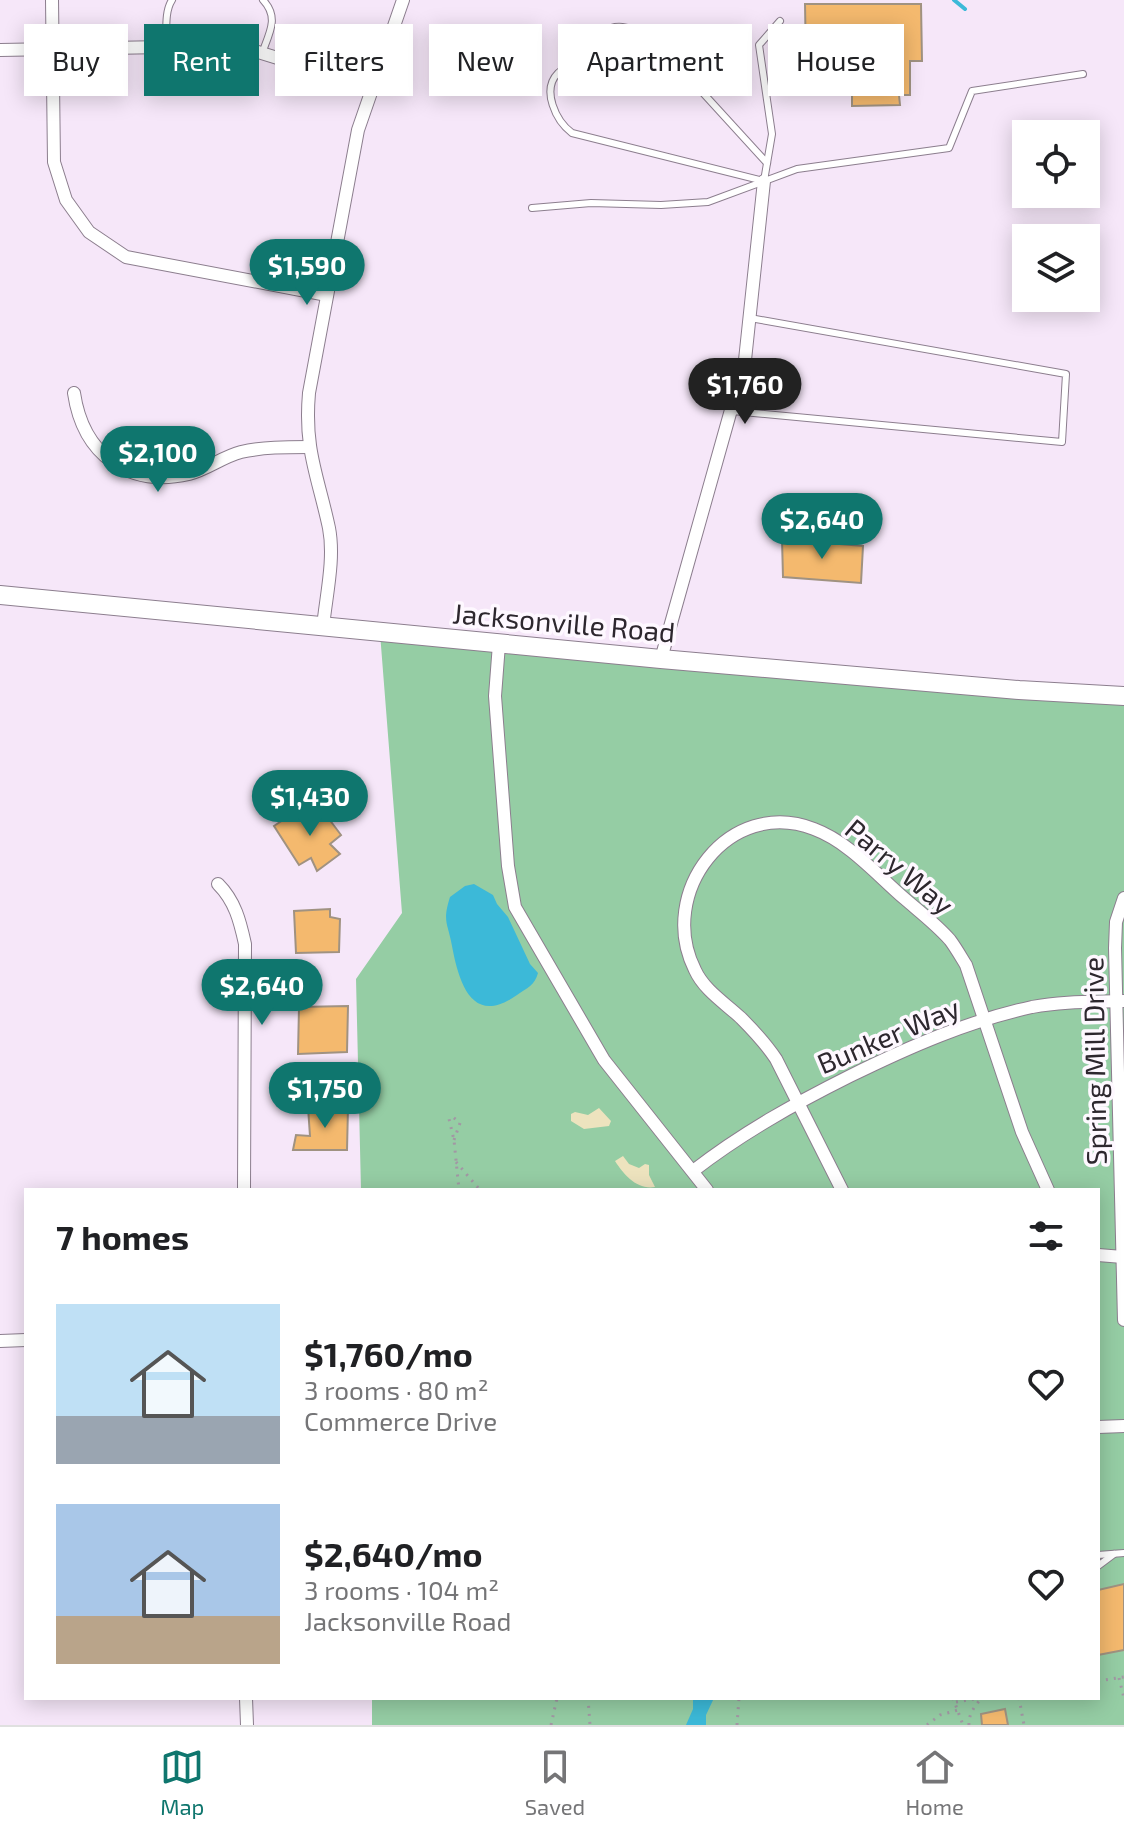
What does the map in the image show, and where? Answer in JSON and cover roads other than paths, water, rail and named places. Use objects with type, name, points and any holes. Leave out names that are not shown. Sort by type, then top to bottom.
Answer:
[{"type":"main road","name":"Jacksonville Road","points":[[0,595],[661,659],[1124,696]]},
{"type":"street","points":[[52,0],[52,24]]},
{"type":"street","points":[[394,24],[403,0]]},
{"type":"street","points":[[0,50],[24,50]]},
{"type":"street","points":[[259,52],[275,57]]},
{"type":"street","points":[[53,96],[56,175],[72,210],[89,232],[126,257],[327,295]]},
{"type":"street","points":[[323,627],[331,546],[306,427],[309,393],[358,130],[368,96]]},
{"type":"street","points":[[661,659],[745,360],[764,181]]},
{"type":"street","points":[[74,393],[81,423],[97,450],[128,471],[142,475],[185,475],[259,448],[309,447]]},
{"type":"street","points":[[499,644],[495,696],[508,866],[515,907],[604,1060],[706,1188]]},
{"type":"street","name":"Parry Way","points":[[841,1188],[776,1059],[763,1040],[710,991],[696,973],[686,951],[683,925],[689,888],[697,873],[713,853],[737,833],[755,826],[794,824],[813,828],[838,842],[951,942],[966,965],[1022,1132],[1047,1188]]},
{"type":"street","points":[[218,884],[237,910],[245,944],[244,1188]]},
{"type":"street","name":"Spring Mill Drive","points":[[1124,898],[1116,922],[1121,1002],[1124,1320]]},
{"type":"street","name":"Bunker Way","points":[[693,1171],[742,1134],[798,1102],[905,1048],[940,1034],[1033,1007],[1057,1003],[1121,1002]]},
{"type":"street","points":[[1100,1255],[1123,1257]]},
{"type":"street","points":[[0,1341],[24,1340]]},
{"type":"street","points":[[1100,1427],[1124,1426]]},
{"type":"street","points":[[246,1700],[247,1725]]},
{"type":"lane","points":[[167,24],[172,0]]},
{"type":"lane","points":[[262,53],[273,22],[271,9],[263,0]]},
{"type":"lane","points":[[764,181],[772,134],[759,45],[780,21]]},
{"type":"lane","points":[[764,181],[572,133],[555,115],[551,102],[553,80],[565,68],[580,60],[603,32],[611,28],[644,33],[661,47],[767,163]]},
{"type":"lane","points":[[532,208],[591,203],[661,205],[708,202],[797,169],[949,148],[972,91],[1083,74]]},
{"type":"lane","points":[[731,411],[1062,442],[1066,374],[750,318]]},
{"type":"lane","points":[[1100,1565],[1116,1553]]},
{"type":"lane","points":[[1100,1555],[1124,1553]]},
{"type":"water","points":[[474,884],[493,895],[508,917],[530,964],[538,973],[533,983],[502,1004],[489,1006],[470,996],[459,974],[446,922],[450,897],[465,886]]},
{"type":"water","points":[[693,1700],[713,1700],[706,1715],[706,1725],[686,1725],[693,1709]]},
{"type":"waterway","points":[[954,0],[965,9]]}]
